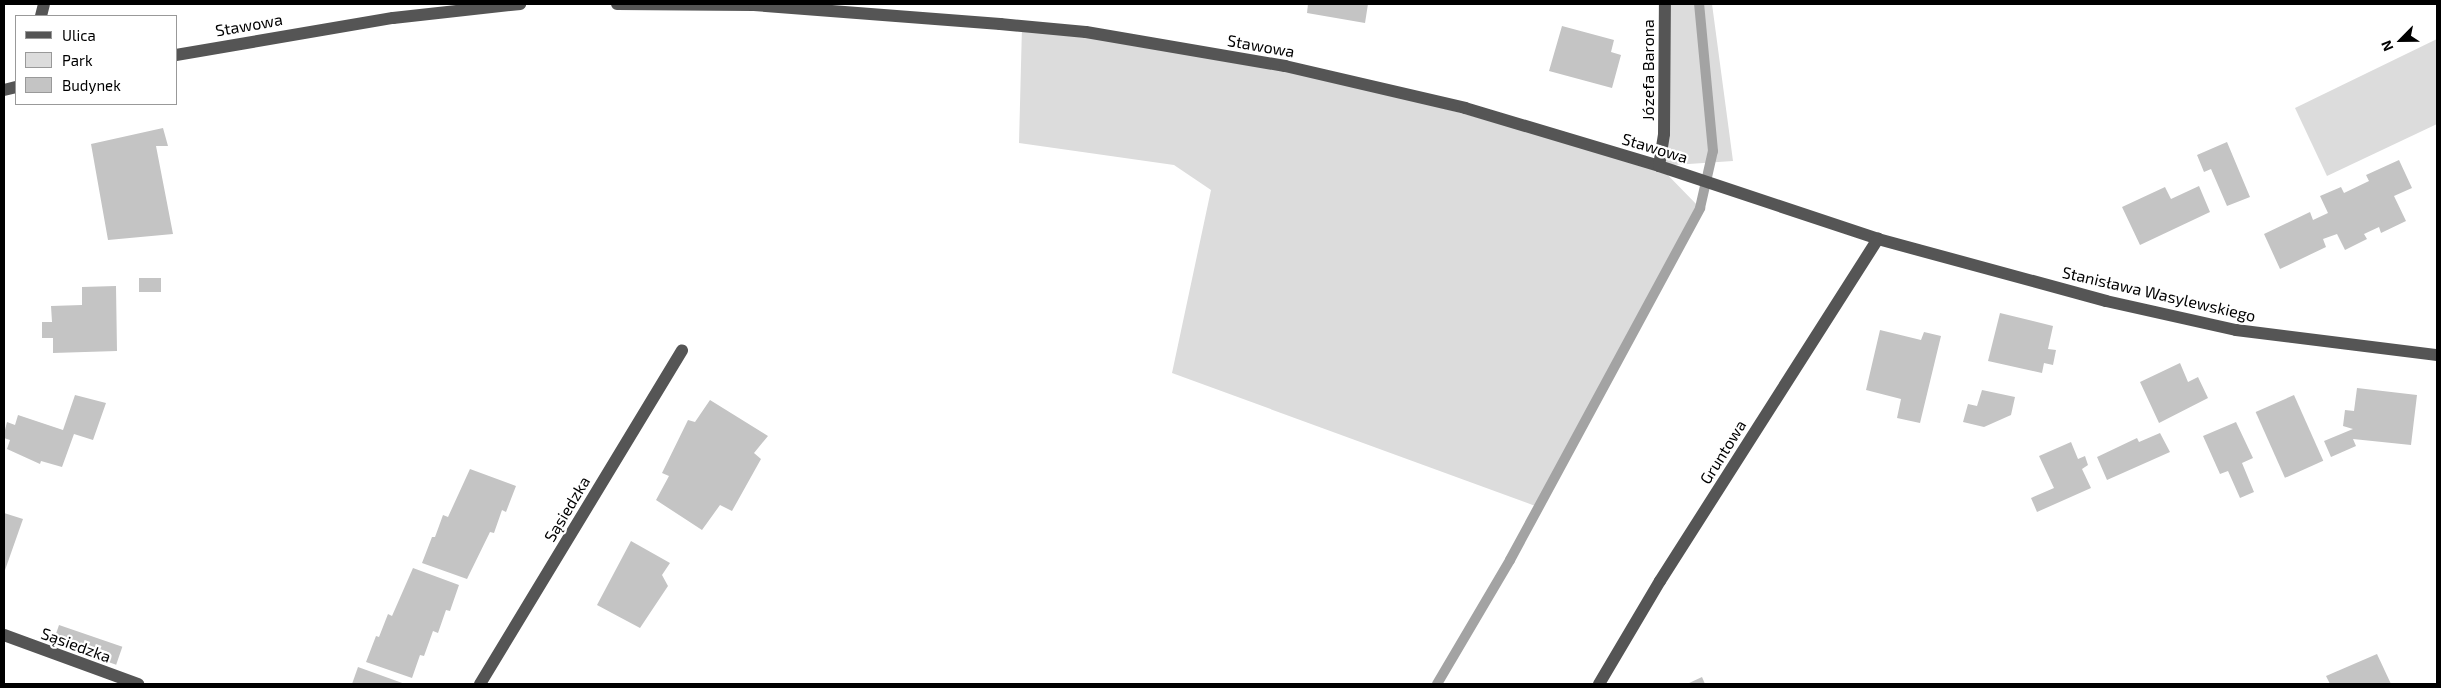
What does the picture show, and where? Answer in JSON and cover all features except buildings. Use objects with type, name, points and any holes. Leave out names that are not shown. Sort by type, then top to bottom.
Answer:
[{"type":"street","name":"Stawowa","points":[[178,55],[447,8],[520,4]]},
{"type":"street","name":"Stawowa","points":[[617,4],[754,5],[1086,32],[1285,66],[1465,108],[1659,166],[1878,239]]},
{"type":"street","name":"Józefa Barona","points":[[1659,166],[1664,134],[1665,4]]},
{"type":"street","name":"Stanisława Wasylewskiego","points":[[1878,239],[2106,301],[2236,330],[2437,355]]},
{"type":"street","name":"Gruntowa","points":[[1599,684],[1660,581],[1878,239]]},
{"type":"street","name":"Sąsiedzka","points":[[480,684],[682,350]]},
{"type":"street","name":"Sąsiedzka","points":[[4,635],[138,684]]},
{"type":"green space","points":[[1665,4],[1712,4],[1733,161],[1659,166],[1700,208],[1538,507],[1172,373],[1211,190],[1174,165],[1019,143],[1022,26],[1285,66],[1658,166]]},
{"type":"green space","points":[[2437,39],[2437,124],[2327,176],[2295,108]]},
{"type":"waterway","points":[[1437,684],[1510,560],[1700,208],[1713,151],[1699,4]]}]
